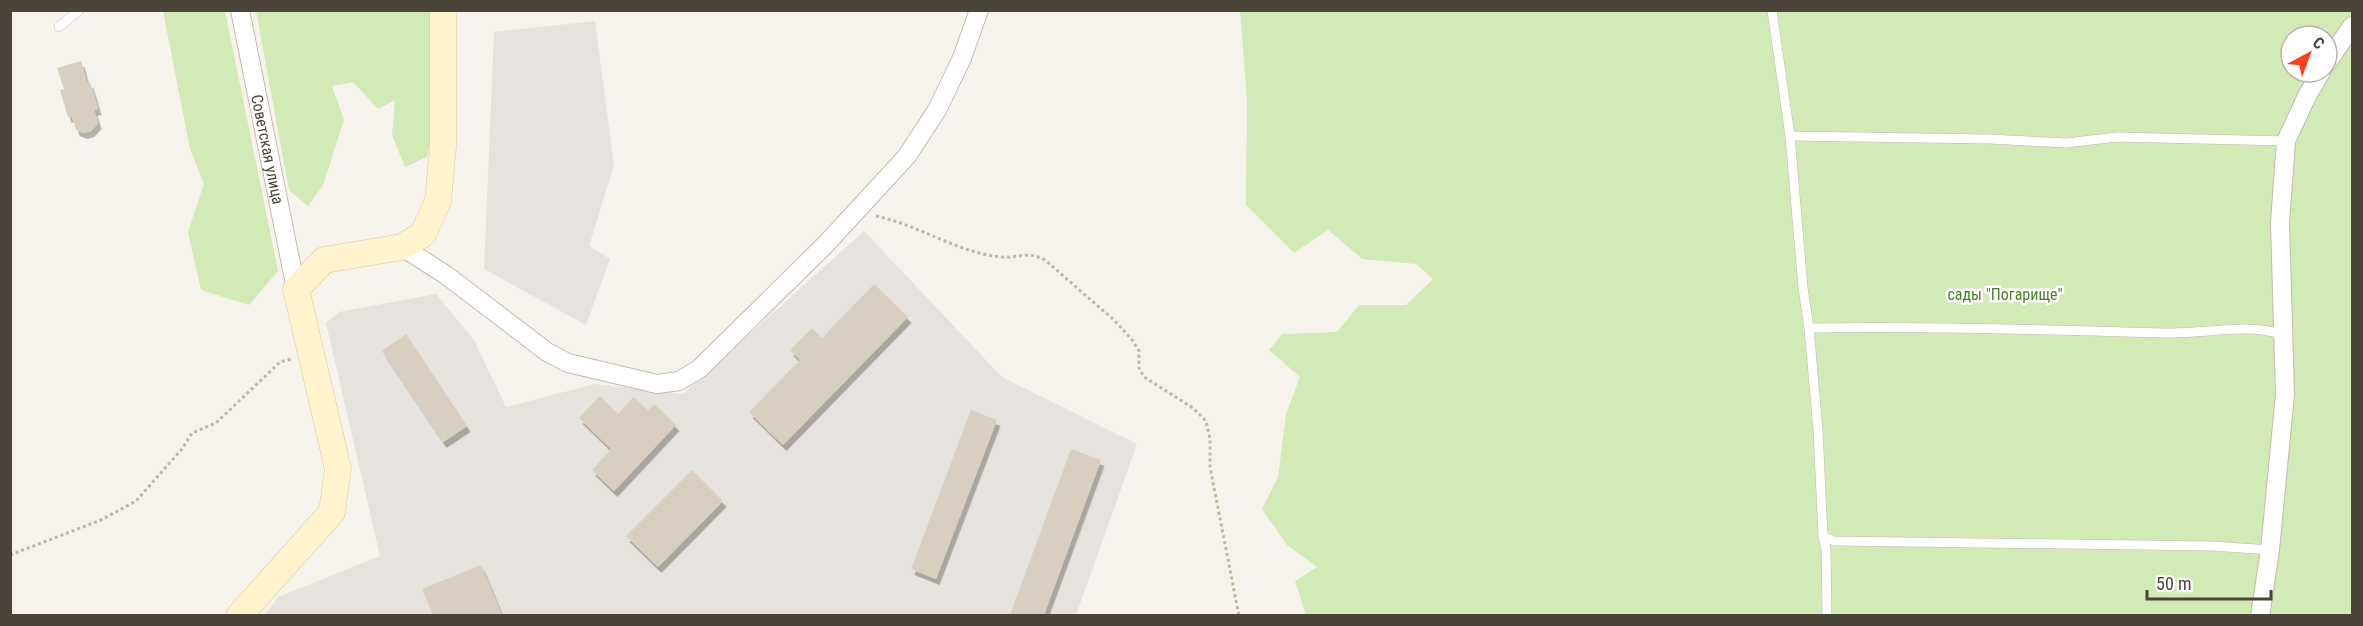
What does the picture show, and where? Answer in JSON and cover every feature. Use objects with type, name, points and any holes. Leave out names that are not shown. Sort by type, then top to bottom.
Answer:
[{"type":"street","name":"Советская улица","points":[[240,10],[296,289]]},
{"type":"street","points":[[239,615],[332,512],[338,469],[296,289],[324,260],[402,247],[423,234],[438,201],[443,147],[443,10]]},
{"type":"street","points":[[402,247],[446,275],[547,352],[568,363],[657,384],[679,381],[699,369],[852,217],[907,156],[937,110],[962,58],[979,10]]},
{"type":"street","points":[[2339,45],[2352,26]]},
{"type":"street","points":[[2260,615],[2270,550],[2284,394],[2280,223],[2286,141],[2314,84]]},
{"type":"lane","points":[[59,27],[79,10]]},
{"type":"lane","points":[[1772,10],[1790,136],[1803,288],[1809,328],[1818,430],[1823,536],[1826,549],[1827,615]]},
{"type":"lane","points":[[1790,136],[1989,139],[2066,143],[2117,137],[2286,141]]},
{"type":"lane","points":[[1809,328],[1914,327],[2184,334],[2242,330],[2270,331],[2281,334]]},
{"type":"lane","points":[[1823,536],[1834,541],[2212,546],[2270,550]]},
{"type":"path","points":[[852,217],[888,218],[969,251],[1002,257],[1033,254],[1045,260],[1114,320],[1138,351],[1139,368],[1144,377],[1193,408],[1206,421],[1210,438],[1210,467],[1239,615]]},
{"type":"path","points":[[10,555],[101,520],[136,501],[182,449],[192,433],[216,423],[280,362],[311,354]]},
{"type":"shaded area","points":[[595,21],[614,165],[589,246],[610,259],[586,325],[484,269],[494,32]]},
{"type":"shaded area","points":[[864,231],[1002,377],[1137,444],[1076,615],[264,616],[278,597],[380,556],[326,323],[339,312],[436,294],[474,340],[506,407],[595,384],[683,394]]},
{"type":"green space","points":[[163,11],[225,11],[278,271],[249,305],[201,290],[188,232],[204,184],[190,149]]},
{"type":"green space","points":[[256,11],[430,11],[434,103],[427,157],[405,167],[392,135],[395,100],[378,109],[353,82],[332,86],[344,120],[323,185],[308,206],[289,190]]},
{"type":"green space","name":"сады \"Погарище\"","points":[[1240,11],[2352,11],[2352,615],[1306,615],[1295,581],[1317,567],[1287,545],[1262,509],[1278,477],[1286,414],[1300,377],[1269,350],[1282,334],[1337,332],[1359,305],[1406,305],[1433,279],[1416,264],[1362,259],[1328,230],[1294,253],[1246,205],[1247,100]]},
{"type":"building","points":[[81,61],[98,109],[94,110],[98,123],[91,131],[84,133],[76,130],[72,116],[68,117],[60,90],[64,89],[57,68]]},
{"type":"building","points":[[874,284],[908,317],[783,445],[749,412],[800,360],[790,350],[812,328],[822,338]]},
{"type":"building","points":[[406,334],[467,426],[443,442],[382,351]]},
{"type":"building","points":[[600,396],[618,414],[634,397],[648,410],[654,404],[676,425],[614,491],[592,470],[611,449],[579,418]]},
{"type":"building","points":[[971,410],[997,420],[936,579],[911,569]]},
{"type":"building","points":[[1071,449],[1101,460],[1044,615],[1010,615]]},
{"type":"building","points":[[692,470],[723,501],[658,567],[626,536]]},
{"type":"building","points":[[481,565],[502,615],[433,615],[422,589]]}]
